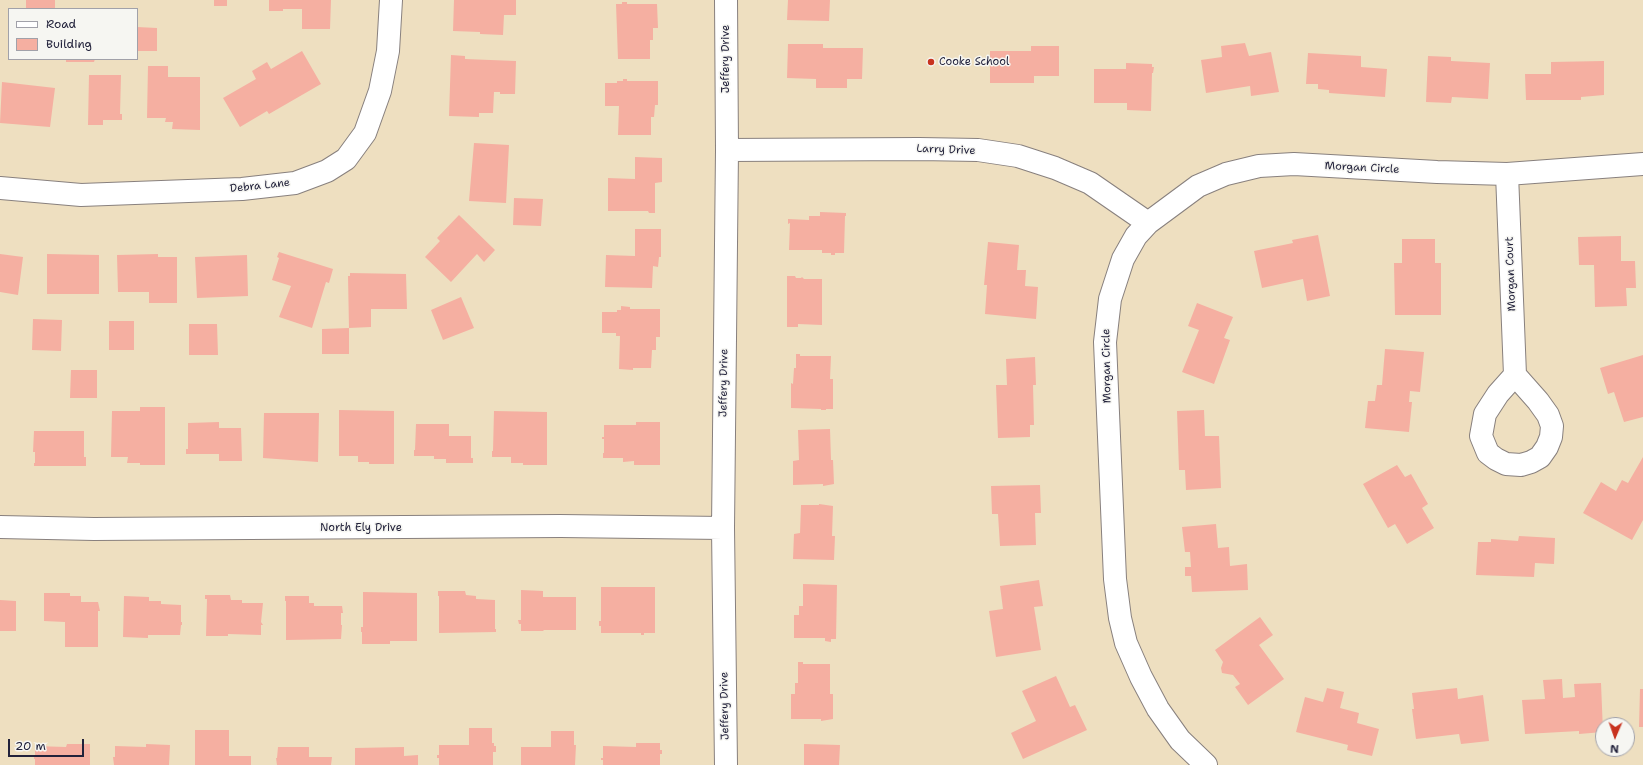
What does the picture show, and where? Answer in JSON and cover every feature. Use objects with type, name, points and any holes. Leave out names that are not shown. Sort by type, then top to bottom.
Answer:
[{"type":"street","name":"Debra Lane","points":[[0,188],[81,195],[242,189],[295,183],[327,171],[346,159],[365,133],[380,91],[388,51],[392,0]]},
{"type":"street","name":"Jeffery Drive","points":[[726,0],[727,150],[722,528],[726,765]]},
{"type":"street","name":"Larry Drive","points":[[727,150],[978,150],[1018,156],[1055,168],[1090,183],[1148,223]]},
{"type":"street","name":"Morgan Circle","points":[[1206,765],[1180,740],[1158,709],[1140,676],[1126,643],[1120,618],[1115,579],[1105,342],[1110,299],[1123,259],[1136,236],[1148,223],[1198,186],[1226,174],[1259,166],[1294,164],[1437,172],[1507,174],[1643,164]]},
{"type":"street","name":"Morgan Court","points":[[1507,174],[1515,375]]},
{"type":"street","name":"North Ely Drive","points":[[0,528],[94,529],[553,526],[722,528]]},
{"type":"building","points":[[26,0],[55,0],[55,8],[26,8]]},
{"type":"building","points":[[214,0],[227,0],[227,6],[214,6]]},
{"type":"building","points":[[269,0],[331,0],[330,29],[302,29],[302,9],[269,11]]},
{"type":"building","points":[[454,0],[516,0],[516,15],[504,15],[503,35],[453,31]]},
{"type":"building","points":[[788,0],[830,0],[829,21],[787,20]]},
{"type":"building","points":[[622,2],[627,2],[627,4],[657,4],[658,28],[653,28],[653,40],[650,40],[650,59],[618,59],[616,4],[622,4]]},
{"type":"building","points":[[138,27],[157,28],[157,51],[138,51]]},
{"type":"building","points":[[1245,43],[1249,56],[1271,52],[1279,92],[1251,96],[1250,86],[1206,93],[1201,60],[1222,57],[1221,46]]},
{"type":"building","points":[[788,44],[823,44],[823,48],[863,48],[862,79],[847,79],[847,88],[816,88],[816,79],[787,78]]},
{"type":"building","points":[[1031,46],[1059,46],[1059,76],[1034,76],[1034,83],[990,83],[990,51],[1031,51]]},
{"type":"building","points":[[302,51],[321,84],[269,114],[267,111],[240,127],[223,98],[256,79],[252,71],[267,62],[271,69]]},
{"type":"building","points":[[1308,53],[1361,56],[1361,67],[1387,69],[1385,97],[1329,93],[1329,90],[1318,89],[1318,84],[1306,84]]},
{"type":"building","points":[[451,55],[465,56],[465,59],[516,61],[515,94],[500,94],[500,92],[494,92],[493,113],[479,113],[479,117],[449,116]]},
{"type":"building","points":[[1428,56],[1451,57],[1451,61],[1490,63],[1488,99],[1452,97],[1451,103],[1426,102]]},
{"type":"building","points":[[66,60],[95,60],[94,62],[66,62]]},
{"type":"building","points":[[1604,61],[1604,95],[1581,97],[1581,100],[1526,100],[1525,74],[1551,74],[1551,62]]},
{"type":"building","points":[[1126,63],[1152,64],[1152,67],[1154,67],[1152,73],[1151,111],[1127,110],[1127,103],[1094,103],[1094,69],[1126,69]]},
{"type":"building","points":[[148,66],[168,66],[168,77],[200,77],[200,130],[172,129],[173,122],[165,122],[166,118],[147,118]]},
{"type":"building","points":[[89,75],[121,75],[120,114],[122,114],[122,120],[103,120],[103,125],[88,125]]},
{"type":"building","points":[[623,79],[627,79],[627,81],[658,81],[658,105],[655,105],[654,117],[651,117],[651,135],[618,135],[619,106],[605,106],[605,83],[617,83],[617,81],[623,81]]},
{"type":"building","points":[[2,82],[55,88],[50,127],[0,123]]},
{"type":"building","points":[[474,143],[509,145],[506,203],[469,201]]},
{"type":"building","points":[[635,157],[662,158],[662,182],[655,183],[655,213],[649,213],[648,211],[608,211],[608,178],[635,179]]},
{"type":"building","points":[[514,198],[543,199],[541,226],[513,225]]},
{"type":"building","points":[[820,212],[846,213],[844,253],[835,253],[835,255],[831,255],[831,253],[822,253],[822,250],[789,250],[790,223],[788,224],[788,219],[809,220],[809,216],[820,216]]},
{"type":"building","points":[[459,215],[495,250],[484,262],[477,254],[451,282],[425,257],[440,241],[437,238]]},
{"type":"building","points":[[635,229],[661,229],[661,257],[659,257],[658,267],[653,266],[652,288],[605,287],[606,255],[635,256]]},
{"type":"building","points":[[1318,235],[1330,296],[1307,301],[1303,279],[1262,288],[1254,251],[1293,243],[1292,240]]},
{"type":"building","points":[[1621,236],[1621,261],[1635,261],[1636,288],[1626,288],[1627,306],[1595,307],[1594,265],[1579,265],[1578,237]]},
{"type":"building","points":[[1402,239],[1435,239],[1435,263],[1441,263],[1441,315],[1395,315],[1394,263],[1402,263]]},
{"type":"building","points":[[988,242],[1019,245],[1017,270],[1026,270],[1025,286],[1038,287],[1036,319],[985,314],[987,285],[984,285]]},
{"type":"building","points":[[279,252],[333,269],[329,283],[326,282],[312,328],[279,317],[291,286],[272,280],[279,258],[277,257]]},
{"type":"building","points":[[0,254],[23,257],[18,295],[0,292]]},
{"type":"building","points":[[47,254],[99,255],[99,294],[47,294]]},
{"type":"building","points":[[158,254],[158,257],[177,257],[177,303],[149,303],[149,292],[118,292],[117,255]]},
{"type":"building","points":[[247,255],[248,296],[197,298],[195,257]]},
{"type":"building","points":[[350,273],[406,274],[407,309],[371,309],[371,327],[349,328],[348,276],[350,276]]},
{"type":"building","points":[[787,276],[795,276],[796,278],[802,277],[804,279],[822,279],[822,325],[798,324],[798,327],[787,327]]},
{"type":"building","points":[[461,297],[474,328],[443,340],[431,310]]},
{"type":"building","points":[[1197,303],[1233,317],[1224,338],[1230,340],[1214,384],[1182,372],[1199,330],[1188,326]]},
{"type":"building","points":[[621,306],[630,307],[630,309],[660,309],[660,337],[656,337],[656,350],[652,350],[651,368],[633,368],[633,370],[619,369],[620,336],[616,336],[616,333],[602,333],[602,312],[617,312],[617,310],[621,310]]},
{"type":"building","points":[[33,319],[62,320],[61,351],[32,350]]},
{"type":"building","points":[[109,321],[134,321],[134,350],[109,350]]},
{"type":"building","points":[[189,324],[217,324],[218,355],[189,355]]},
{"type":"building","points":[[349,328],[349,354],[322,354],[322,329]]},
{"type":"building","points":[[1385,349],[1424,352],[1420,392],[1410,391],[1409,402],[1412,402],[1409,432],[1365,428],[1368,401],[1375,401],[1377,385],[1382,385]]},
{"type":"building","points":[[796,354],[800,354],[800,356],[831,356],[830,379],[833,379],[833,409],[821,410],[791,408],[791,383],[793,384],[794,368],[796,368]]},
{"type":"building","points":[[1643,355],[1643,417],[1624,422],[1614,392],[1608,394],[1600,368]]},
{"type":"building","points":[[1035,357],[1036,385],[1033,385],[1034,425],[1030,425],[1030,437],[998,438],[996,385],[1007,385],[1006,359]]},
{"type":"building","points":[[71,370],[97,370],[97,398],[70,398]]},
{"type":"building","points":[[140,407],[165,407],[165,465],[140,465],[140,463],[127,463],[128,457],[111,457],[112,411],[140,411]]},
{"type":"building","points":[[339,410],[394,411],[394,464],[369,464],[369,462],[358,462],[358,456],[339,456]]},
{"type":"building","points":[[1204,410],[1205,436],[1219,436],[1221,488],[1186,490],[1185,470],[1179,470],[1177,411]]},
{"type":"building","points":[[494,411],[547,412],[547,465],[523,465],[523,463],[511,463],[511,457],[492,457]]},
{"type":"building","points":[[264,413],[319,413],[318,462],[263,458]]},
{"type":"building","points":[[219,422],[219,428],[241,428],[242,461],[219,461],[219,454],[186,454],[186,449],[188,449],[188,423]]},
{"type":"building","points":[[636,422],[660,422],[660,465],[634,465],[634,461],[623,462],[623,458],[603,458],[604,439],[602,439],[602,437],[604,437],[604,425],[636,425]]},
{"type":"building","points":[[416,424],[449,424],[449,436],[471,436],[471,458],[473,458],[473,463],[446,463],[446,459],[434,459],[434,456],[414,456]]},
{"type":"building","points":[[830,429],[831,460],[833,460],[834,484],[823,486],[823,484],[793,485],[793,461],[799,460],[798,430]]},
{"type":"building","points":[[34,431],[84,431],[84,457],[86,457],[86,466],[34,466]]},
{"type":"building","points":[[1643,457],[1643,520],[1632,540],[1583,513],[1601,482],[1616,491],[1622,480],[1628,483]]},
{"type":"building","points":[[1397,465],[1405,477],[1411,474],[1428,504],[1422,508],[1434,528],[1407,544],[1395,524],[1388,528],[1363,484]]},
{"type":"building","points":[[1040,485],[1041,513],[1035,513],[1036,545],[1000,546],[998,514],[992,514],[991,486]]},
{"type":"building","points":[[819,504],[833,506],[832,536],[835,536],[834,560],[793,559],[794,534],[800,533],[801,505]]},
{"type":"building","points":[[1216,524],[1218,548],[1229,547],[1230,566],[1247,564],[1248,590],[1192,592],[1191,576],[1185,576],[1185,567],[1191,567],[1190,552],[1185,552],[1182,527]]},
{"type":"building","points":[[1519,536],[1555,538],[1554,564],[1535,563],[1534,577],[1476,575],[1478,542],[1491,542],[1491,539],[1518,541]]},
{"type":"building","points":[[1039,580],[1043,606],[1034,607],[1041,650],[996,657],[989,611],[1003,609],[1000,586]]},
{"type":"building","points":[[803,584],[837,585],[836,639],[831,639],[831,642],[825,641],[825,638],[794,638],[794,615],[799,615],[799,606],[803,606]]},
{"type":"building","points":[[601,587],[655,587],[655,633],[644,633],[644,635],[641,635],[641,633],[601,633],[599,621],[601,621]]},
{"type":"building","points":[[521,590],[543,591],[543,597],[576,597],[576,630],[521,631],[521,624],[519,624],[518,620],[521,620]]},
{"type":"building","points":[[438,591],[465,591],[466,595],[476,596],[476,599],[495,600],[496,632],[439,633]]},
{"type":"building","points":[[363,592],[417,593],[417,641],[390,641],[390,644],[362,644],[361,627],[363,627]]},
{"type":"building","points":[[44,593],[70,593],[70,596],[81,596],[81,602],[98,602],[100,611],[98,611],[98,647],[65,647],[65,622],[44,621]]},
{"type":"building","points":[[205,595],[230,595],[231,600],[242,600],[242,603],[263,603],[261,622],[263,625],[261,625],[261,635],[228,634],[228,636],[206,636],[207,599],[205,599]]},
{"type":"building","points":[[124,596],[149,597],[149,601],[161,601],[161,604],[181,605],[182,625],[180,635],[148,635],[148,638],[123,637]]},
{"type":"building","points":[[285,596],[309,596],[309,603],[314,603],[314,606],[342,606],[343,613],[341,613],[341,639],[286,640]]},
{"type":"building","points":[[0,600],[16,601],[16,631],[0,631]]},
{"type":"building","points":[[1260,617],[1273,635],[1259,645],[1284,679],[1248,705],[1235,687],[1240,684],[1233,675],[1222,673],[1221,668],[1223,662],[1215,650]]},
{"type":"building","points":[[798,662],[803,662],[803,664],[830,664],[830,694],[833,694],[833,719],[821,721],[821,719],[791,719],[791,694],[795,694],[795,683],[798,683]]},
{"type":"building","points":[[1056,676],[1070,707],[1075,705],[1087,730],[1023,759],[1011,733],[1036,721],[1022,691]]},
{"type":"building","points":[[1562,679],[1563,698],[1575,697],[1574,684],[1601,683],[1602,717],[1595,717],[1595,733],[1579,734],[1579,731],[1525,734],[1522,700],[1545,699],[1543,680]]},
{"type":"building","points":[[1327,688],[1344,692],[1340,708],[1359,713],[1357,723],[1379,729],[1372,756],[1347,750],[1348,745],[1296,732],[1305,697],[1323,702]]},
{"type":"building","points":[[1457,688],[1458,699],[1483,695],[1489,741],[1461,744],[1459,734],[1416,739],[1412,709],[1414,709],[1412,693]]},
{"type":"building","points":[[1640,689],[1643,689],[1643,727],[1639,727]]},
{"type":"building","points":[[469,728],[492,728],[492,743],[496,746],[496,752],[493,752],[493,765],[439,765],[439,758],[437,758],[437,755],[439,755],[439,745],[469,745]]},
{"type":"building","points":[[195,730],[229,730],[229,756],[251,756],[251,765],[195,765]]},
{"type":"building","points":[[551,731],[574,731],[574,745],[576,745],[575,765],[521,765],[521,747],[551,747]]},
{"type":"building","points":[[636,743],[660,743],[660,750],[662,750],[662,754],[660,754],[660,765],[603,765],[603,760],[601,760],[601,758],[603,758],[603,746],[636,747]]},
{"type":"building","points":[[67,744],[90,744],[90,765],[35,765],[35,746],[66,747]]},
{"type":"building","points":[[146,744],[170,745],[169,765],[114,765],[113,757],[115,757],[115,746],[146,747]]},
{"type":"building","points":[[804,744],[840,745],[839,765],[804,765]]},
{"type":"building","points":[[278,747],[309,747],[309,757],[332,757],[331,765],[277,765],[276,758]]},
{"type":"building","points":[[404,747],[404,756],[418,755],[418,765],[355,765],[355,748]]},
{"type":"place","name":"Cooke School","points":[[931,62]]}]
